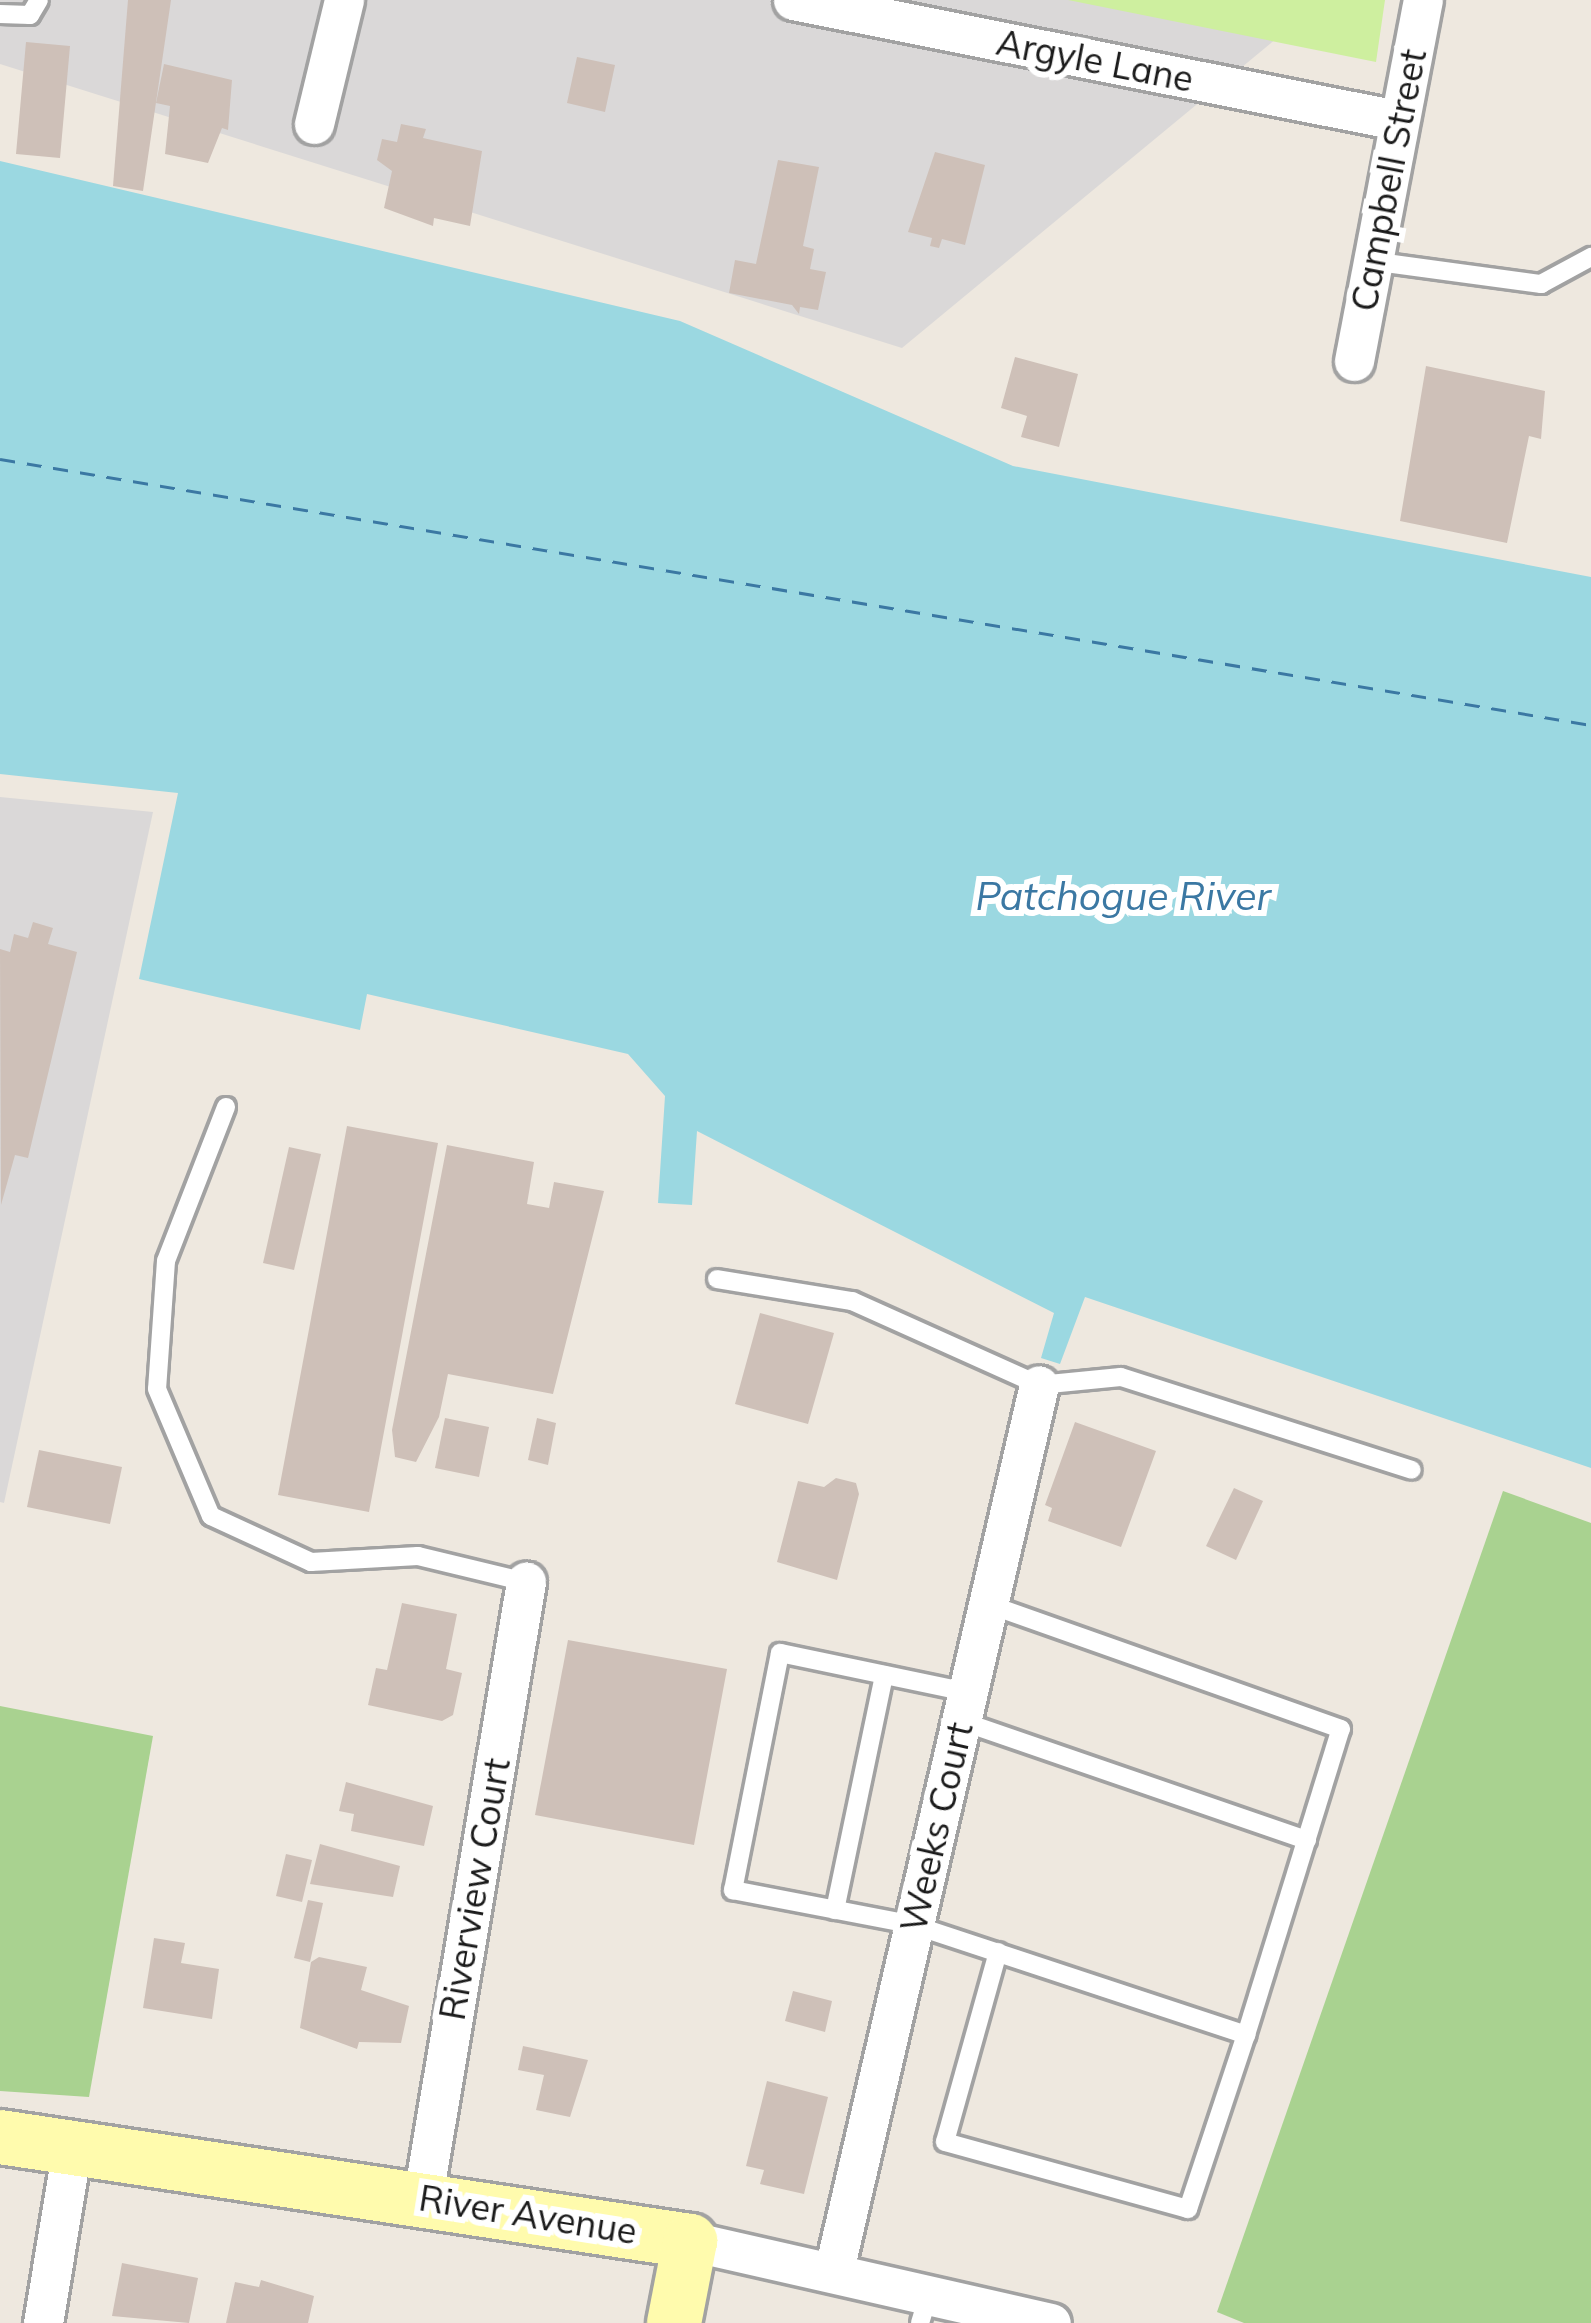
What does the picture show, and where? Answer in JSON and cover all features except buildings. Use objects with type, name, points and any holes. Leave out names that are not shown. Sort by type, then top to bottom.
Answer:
[{"type":"main road","name":"River Avenue","points":[[0,2137],[422,2196],[690,2241]]},
{"type":"main road","points":[[674,2323],[690,2241]]},
{"type":"street","points":[[314,124],[344,0]]},
{"type":"street","name":"Argyle Lane","points":[[794,0],[859,6],[1397,120]]},
{"type":"street","name":"Campbell Street","points":[[1354,361],[1423,0]]},
{"type":"street","name":"Weeks Court","points":[[834,2270],[1039,1385]]},
{"type":"street","name":"Riverview Court","points":[[422,2196],[526,1582]]},
{"type":"street","points":[[43,2323],[72,2147]]},
{"type":"street","name":"River Avenue","points":[[690,2241],[834,2270],[924,2308],[1051,2323]]},
{"type":"lane","points":[[0,14],[30,15],[39,0]]},
{"type":"lane","points":[[1371,261],[1541,284],[1591,257]]},
{"type":"lane","points":[[226,1107],[166,1261],[157,1389],[211,1516],[311,1562],[418,1556],[526,1582]]},
{"type":"lane","points":[[717,1279],[852,1301],[1039,1385],[1120,1377],[1412,1470]]},
{"type":"lane","points":[[988,1604],[1341,1730],[1188,2209],[945,2142],[998,1952]]},
{"type":"lane","points":[[1246,2035],[914,1925],[733,1890],[780,1653],[884,1675],[1306,1840]]},
{"type":"lane","points":[[835,1910],[884,1675]]},
{"type":"shaded area","points":[[0,0],[1323,0],[902,348],[0,64]]},
{"type":"shaded area","points":[[0,797],[153,812],[4,1503],[0,1502]]},
{"type":"green space","points":[[1068,0],[1385,0],[1376,62]]},
{"type":"green space","points":[[1503,1491],[1591,1523],[1591,2323],[1244,2323],[1217,2312]]},
{"type":"green space","points":[[0,1706],[153,1736],[89,2097],[0,2091]]},
{"type":"water","name":"Patchogue River","points":[[0,161],[680,321],[1013,466],[1591,577],[1591,1468],[1085,1297],[1060,1364],[1041,1358],[1054,1313],[697,1131],[692,1205],[658,1203],[665,1096],[628,1054],[367,994],[360,1030],[139,979],[178,793],[0,774]]},
{"type":"ferry route","points":[[0,459],[1591,725]]}]
